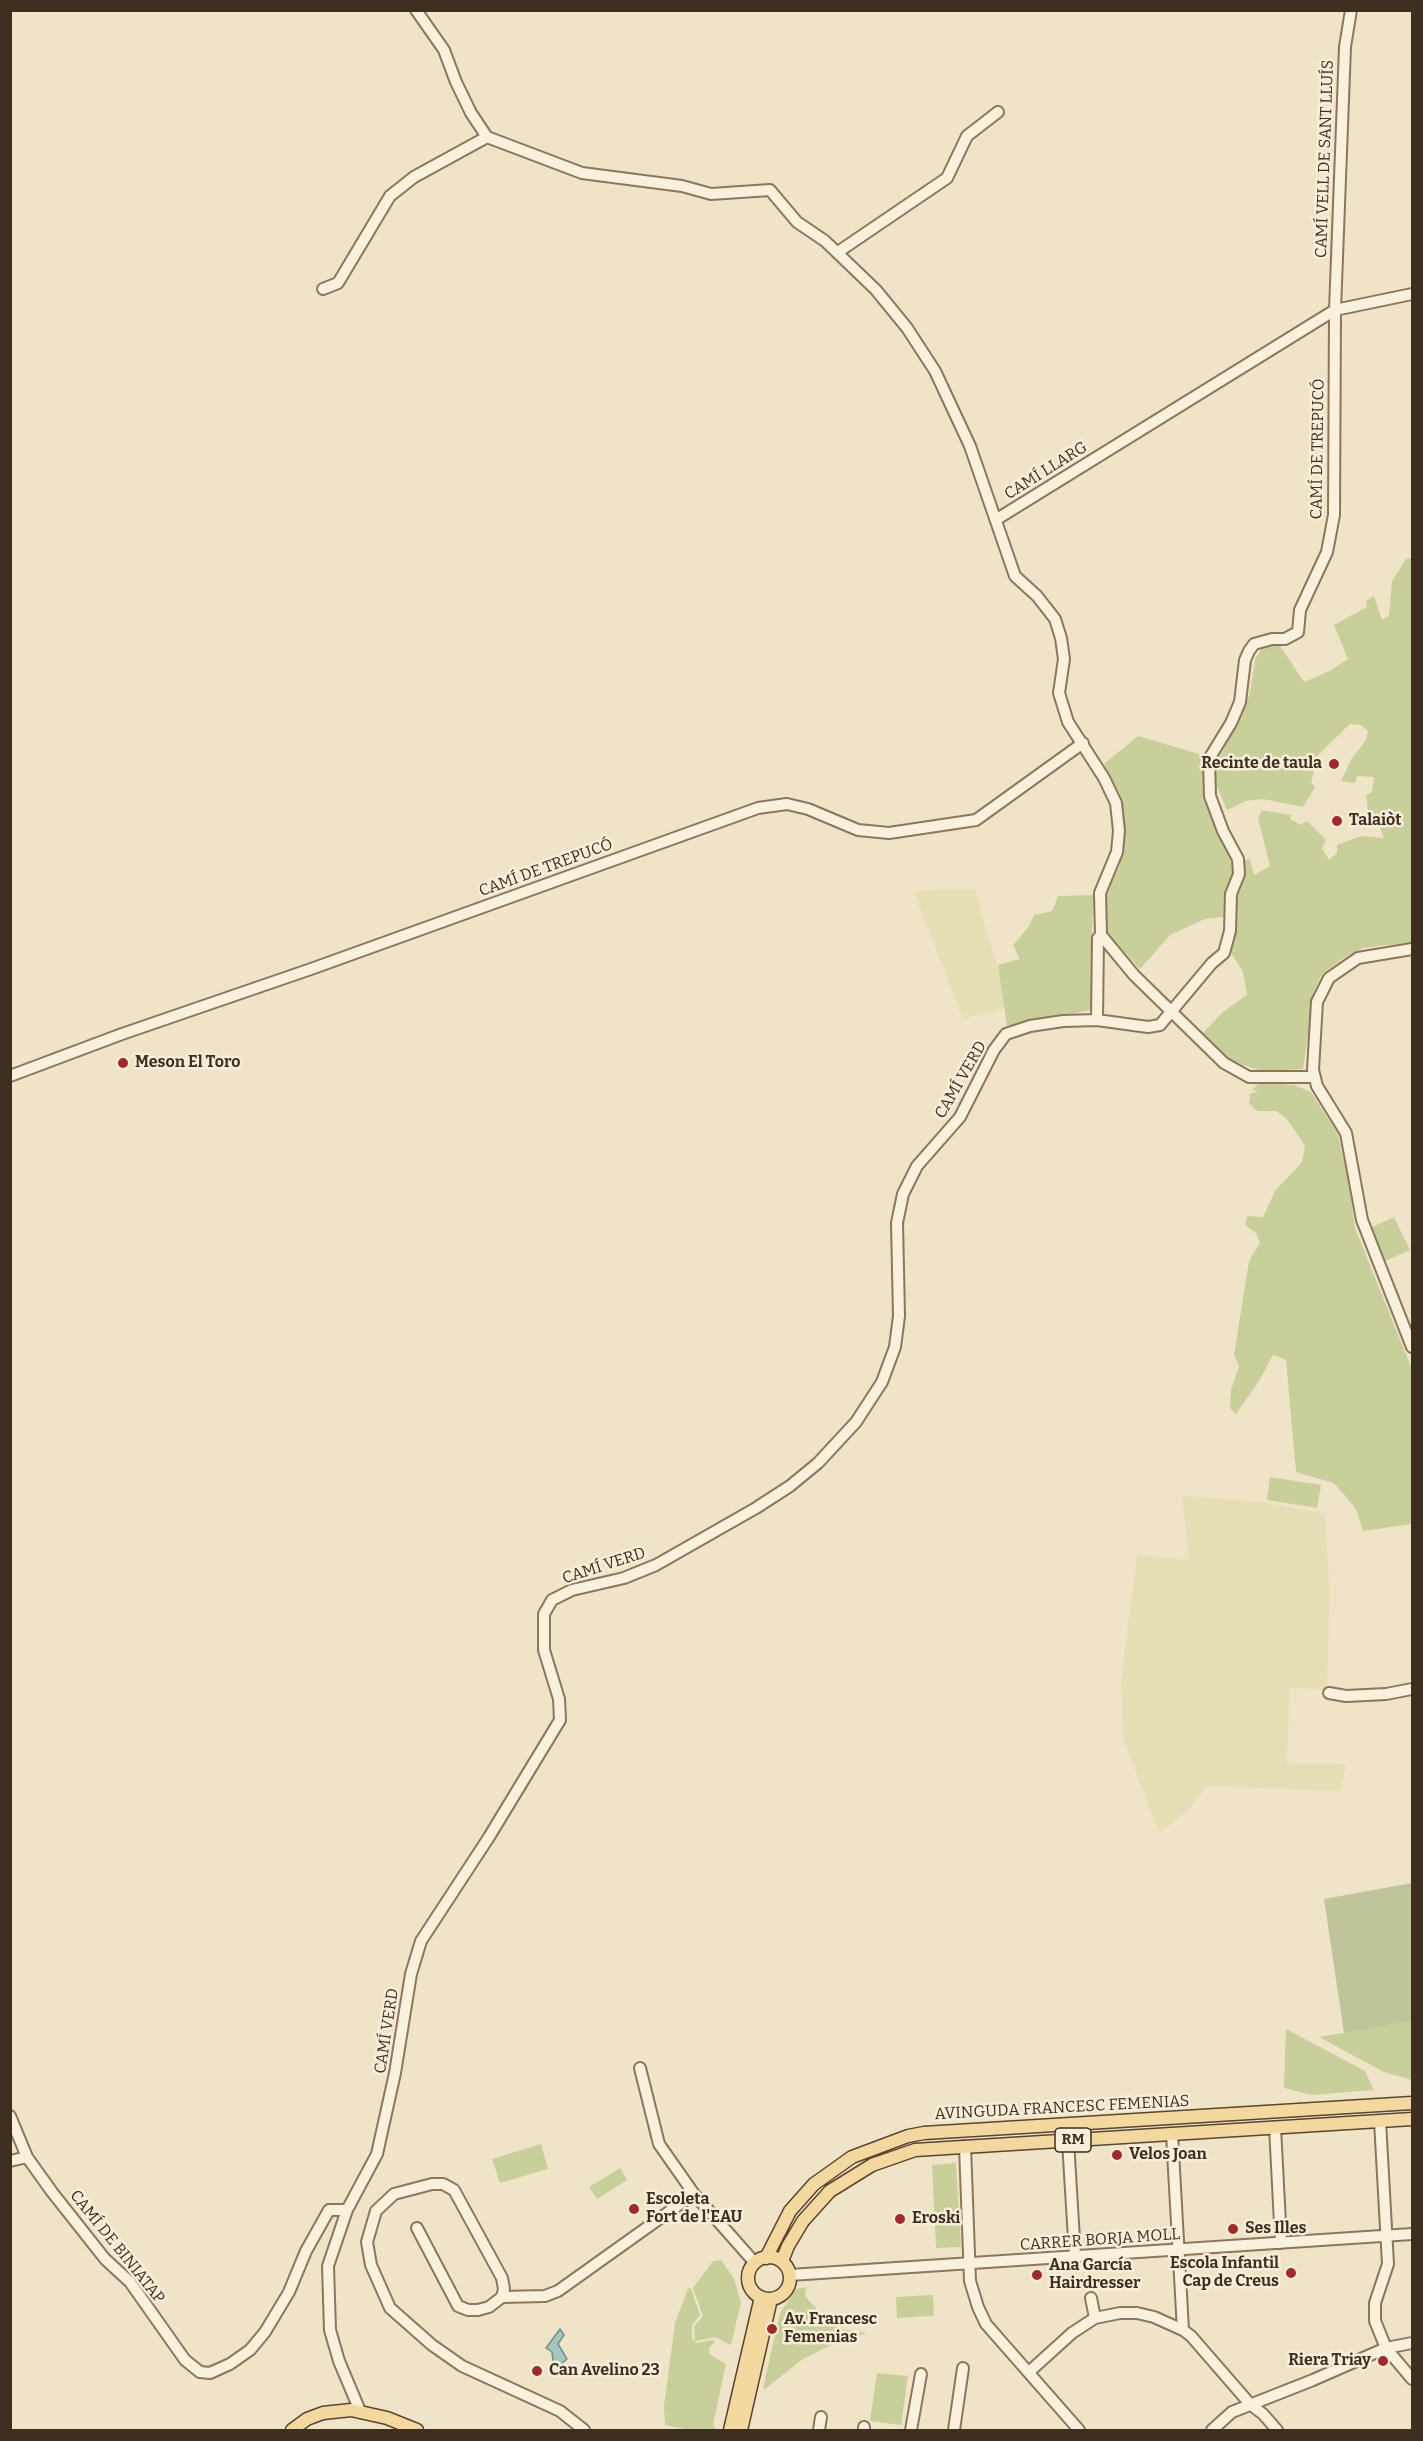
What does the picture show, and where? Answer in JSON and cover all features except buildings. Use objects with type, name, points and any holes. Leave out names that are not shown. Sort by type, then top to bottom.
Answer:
[{"type":"main road","name":"AVINGUDA FRANCESC FEMENIAS","points":[[760,2260],[790,2211],[814,2184],[852,2157],[908,2136],[924,2133],[1413,2103]]},
{"type":"main road","name":"AVINGUDA FRANCESC FEMENIAS","points":[[782,2262],[788,2246],[803,2221],[819,2202],[849,2177],[872,2165],[915,2150],[1413,2119]]},
{"type":"main road","points":[[760,2260],[782,2262],[790,2275],[786,2291],[779,2296],[766,2298]]},
{"type":"main road","name":"RM","points":[[760,2260],[748,2277],[754,2292],[766,2298]]},
{"type":"main road","points":[[730,2430],[766,2298]]},
{"type":"main road","points":[[741,2430],[766,2298]]},
{"type":"main road","points":[[292,2430],[307,2419],[340,2410],[360,2411],[387,2418],[417,2430]]},
{"type":"street","points":[[416,10],[444,50],[461,92],[488,137],[582,172],[682,186],[711,194],[770,190],[797,222],[838,252],[876,290],[908,328],[936,370],[970,446],[997,519]]},
{"type":"street","name":"CAMÍ VELL DE SANT LLUÍS","points":[[1335,310],[1345,47],[1351,10]]},
{"type":"street","points":[[838,252],[947,178],[967,136],[998,112]]},
{"type":"street","points":[[323,289],[338,282],[390,196],[414,177],[488,137]]},
{"type":"street","name":"CAMÍ LLARG","points":[[1096,1020],[1098,938],[1101,935],[1100,894],[1117,852],[1119,831],[1116,803],[1104,778],[1068,722],[1059,693],[1064,659],[1055,619],[1037,596],[1016,576],[997,519],[1335,310],[1413,294]]},
{"type":"street","name":"CAMÍ DE TREPUCÓ","points":[[1171,1012],[1212,963],[1224,953],[1232,911],[1231,894],[1239,874],[1238,859],[1223,831],[1210,796],[1209,759],[1231,723],[1240,702],[1245,660],[1249,651],[1254,644],[1272,639],[1285,639],[1298,632],[1300,610],[1327,552],[1334,515],[1335,310]]},
{"type":"street","name":"CAMÍ DE TREPUCÓ","points":[[10,1076],[758,808],[787,804],[808,809],[858,830],[889,833],[976,820],[1083,743]]},
{"type":"street","points":[[1101,935],[1134,975],[1224,1063],[1249,1077],[1314,1077]]},
{"type":"street","points":[[1413,949],[1358,958],[1329,978],[1317,1002],[1314,1077],[1346,1133],[1362,1220],[1413,1347]]},
{"type":"street","name":"CAMÍ VERD","points":[[360,2411],[333,2340],[328,2301],[328,2266],[347,2210],[377,2154],[395,2073],[411,1974],[421,1941],[489,1837],[560,1720],[559,1699],[544,1650],[544,1614],[552,1600],[572,1590],[624,1578],[656,1565],[756,1508],[790,1486],[818,1463],[856,1422],[882,1382],[895,1347],[899,1316],[897,1223],[903,1194],[917,1166],[960,1117],[994,1050],[1006,1034],[1030,1026],[1096,1020],[1148,1027],[1160,1024],[1171,1012]]},
{"type":"street","points":[[1329,1693],[1346,1696],[1386,1694],[1413,1689]]},
{"type":"street","points":[[640,2068],[659,2144],[694,2194],[760,2260]]},
{"type":"street","name":"CAMÍ DE BINIATAP","points":[[10,2116],[27,2157],[105,2259],[130,2282],[184,2360],[200,2372],[210,2373],[230,2364],[250,2350],[266,2332],[289,2292],[306,2251],[329,2210],[347,2210]]},
{"type":"street","points":[[1380,2121],[1388,2264],[1375,2303],[1375,2321],[1386,2348],[1413,2379]]},
{"type":"street","points":[[1275,2127],[1281,2243]]},
{"type":"street","points":[[1172,2134],[1184,2330]]},
{"type":"street","points":[[1068,2141],[1075,2256]]},
{"type":"street","points":[[965,2146],[970,2284],[986,2324],[1079,2430]]},
{"type":"street","points":[[10,2161],[27,2157]]},
{"type":"street","points":[[502,2297],[504,2289],[502,2278],[454,2190],[443,2184],[416,2186],[394,2194],[376,2211],[367,2242],[371,2265],[390,2308],[432,2345],[462,2366],[560,2411],[584,2430]]},
{"type":"street","points":[[417,2228],[458,2306],[468,2310],[478,2310],[489,2307],[502,2297],[545,2296],[558,2291],[694,2194]]},
{"type":"street","name":"CARRER BORJA MOLL","points":[[790,2275],[1413,2234]]},
{"type":"street","points":[[1091,2298],[1095,2318]]},
{"type":"street","points":[[1029,2372],[1072,2333],[1095,2318],[1120,2313],[1137,2313],[1154,2317],[1184,2330],[1250,2404],[1263,2414],[1277,2430]]},
{"type":"street","points":[[1212,2430],[1232,2412],[1250,2404],[1386,2348],[1413,2343]]},
{"type":"street","points":[[954,2430],[963,2368]]},
{"type":"street","points":[[911,2430],[921,2374]]},
{"type":"street","points":[[819,2430],[822,2417]]},
{"type":"shaded area","points":[[936,889],[975,890],[1001,980],[1004,1009],[963,1019],[914,892]]},
{"type":"shaded area","points":[[1182,1496],[1262,1502],[1325,1514],[1330,1593],[1327,1690],[1290,1688],[1287,1763],[1346,1764],[1341,1791],[1206,1786],[1189,1810],[1159,1833],[1123,1738],[1121,1680],[1137,1555],[1189,1560]]},
{"type":"green space","points":[[1412,558],[1412,942],[1363,948],[1342,959],[1322,974],[1315,989],[1303,1069],[1262,1071],[1233,1062],[1202,1034],[1223,1012],[1247,995],[1243,972],[1231,953],[1241,862],[1250,859],[1254,875],[1270,866],[1258,818],[1262,810],[1291,815],[1290,819],[1301,825],[1307,821],[1326,840],[1322,848],[1329,860],[1337,853],[1337,845],[1361,836],[1384,838],[1376,818],[1369,819],[1366,795],[1372,792],[1374,777],[1357,776],[1355,783],[1341,781],[1351,760],[1366,740],[1368,731],[1361,725],[1350,724],[1319,754],[1311,782],[1315,787],[1303,807],[1263,799],[1246,801],[1227,810],[1216,785],[1216,764],[1242,715],[1250,692],[1255,660],[1261,649],[1279,644],[1304,682],[1330,671],[1348,659],[1334,625],[1367,607],[1366,601],[1374,596],[1382,620],[1389,616],[1392,581],[1406,559]]},
{"type":"green space","points":[[1138,736],[1206,756],[1204,783],[1208,807],[1234,866],[1224,917],[1205,919],[1170,935],[1140,969],[1106,932],[1105,910],[1106,892],[1119,868],[1124,837],[1120,794],[1104,764]]},
{"type":"green space","points":[[1094,895],[1092,1010],[1007,1026],[998,965],[1020,959],[1013,945],[1028,928],[1034,915],[1052,911],[1058,896]]},
{"type":"green space","points":[[1260,1082],[1294,1085],[1311,1092],[1338,1134],[1349,1184],[1355,1228],[1412,1369],[1412,1524],[1363,1531],[1356,1509],[1334,1483],[1296,1472],[1286,1360],[1273,1355],[1259,1381],[1236,1414],[1230,1408],[1231,1390],[1239,1366],[1234,1355],[1249,1261],[1260,1243],[1256,1233],[1245,1225],[1247,1216],[1263,1217],[1275,1191],[1302,1162],[1305,1146],[1287,1119],[1276,1111],[1257,1111],[1249,1103],[1250,1094],[1258,1091],[1252,1090]]},
{"type":"green space","points":[[1394,1217],[1410,1250],[1383,1262],[1368,1229]]},
{"type":"green space","points":[[1270,1477],[1321,1485],[1317,1508],[1267,1500]]},
{"type":"green space","points":[[1412,1883],[1412,2021],[1344,2033],[1324,1899]]},
{"type":"green space","points":[[1412,2021],[1412,2080],[1384,2072],[1319,2037]]},
{"type":"green space","points":[[1286,2029],[1365,2071],[1374,2090],[1311,2095],[1284,2088]]},
{"type":"green space","points":[[541,2144],[548,2169],[500,2183],[492,2159]]},
{"type":"green space","points":[[956,2163],[961,2247],[936,2248],[932,2165]]},
{"type":"green space","points":[[620,2168],[627,2180],[597,2199],[589,2187]]},
{"type":"green space","points":[[721,2260],[734,2278],[741,2302],[731,2345],[715,2337],[695,2341],[694,2326],[703,2316],[693,2288],[713,2261]]},
{"type":"green space","points":[[806,2287],[805,2296],[828,2322],[841,2329],[867,2333],[831,2345],[803,2359],[765,2389],[763,2388],[780,2313],[796,2289]]},
{"type":"green space","points":[[688,2288],[691,2289],[700,2315],[692,2325],[692,2339],[697,2343],[713,2340],[715,2342],[709,2348],[709,2354],[726,2364],[713,2425],[716,2430],[690,2430],[665,2425],[664,2406],[675,2323]]},
{"type":"green space","points":[[933,2295],[934,2316],[897,2318],[896,2297]]},
{"type":"green space","points":[[877,2373],[908,2376],[901,2425],[870,2421]]},
{"type":"water","points":[[560,2329],[564,2335],[558,2344],[567,2359],[559,2366],[553,2361],[552,2352],[546,2348]]},
{"type":"place","name":"Recinte de taula","points":[[1334,764]]},
{"type":"place","name":"Talaiòt","points":[[1337,821]]},
{"type":"place","name":"Meson El Toro","points":[[123,1063]]},
{"type":"place","name":"Velos Joan","points":[[1117,2155]]},
{"type":"place","name":"Escoleta Fort de l'EAU","points":[[634,2209]]},
{"type":"place","name":"Eroski","points":[[900,2219]]},
{"type":"place","name":"Ses Illes","points":[[1233,2229]]},
{"type":"place","name":"Escola Infantil Cap de Creus","points":[[1291,2273]]},
{"type":"place","name":"Ana García Hairdresser","points":[[1037,2275]]},
{"type":"place","name":"Av. Francesc Femenias","points":[[772,2329]]},
{"type":"place","name":"Riera Triay","points":[[1383,2361]]},
{"type":"place","name":"Can Avelino 23","points":[[537,2371]]}]
